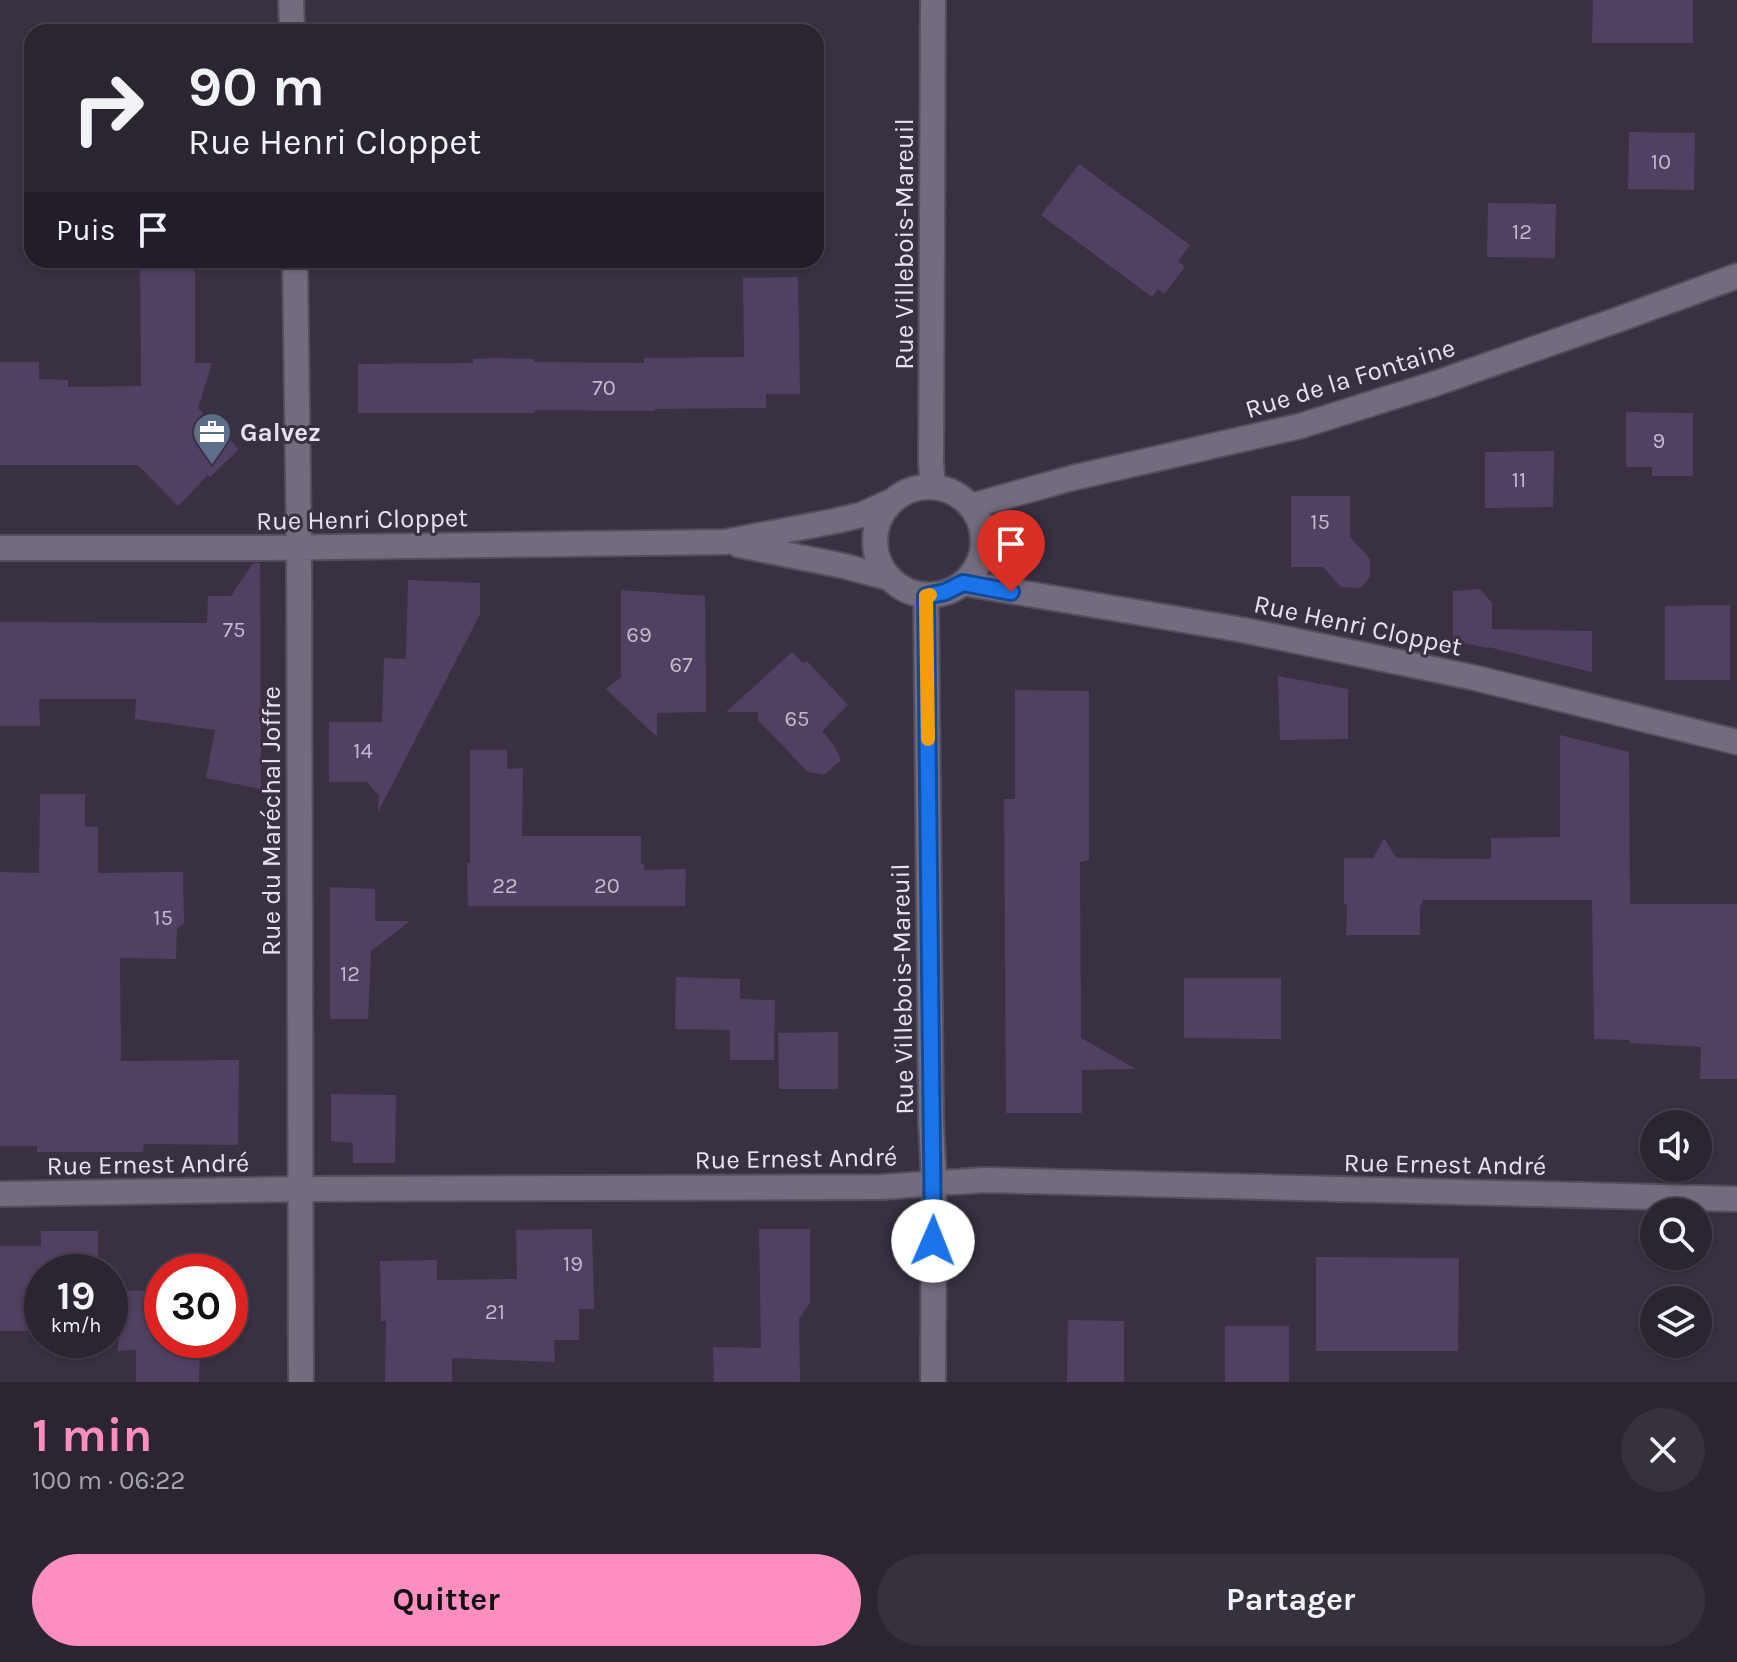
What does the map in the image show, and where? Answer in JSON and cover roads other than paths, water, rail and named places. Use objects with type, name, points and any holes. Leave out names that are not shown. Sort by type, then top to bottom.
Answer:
[{"type":"street","points":[[291,0],[292,24]]},
{"type":"street","name":"Rue Villebois-Mareuil","points":[[933,0],[933,487]]},
{"type":"street","name":"Rue du Maréchal Joffre","points":[[295,268],[299,548],[301,1382]]},
{"type":"street","name":"Rue de la Fontaine","points":[[971,506],[1072,478],[1300,426],[1434,384],[1737,276]]},
{"type":"street","points":[[933,487],[954,493],[971,506],[981,525],[983,547],[977,567],[963,583],[945,592],[926,596],[906,590],[889,578],[878,559],[874,538],[880,518],[892,501],[912,490],[933,487]]},
{"type":"street","name":"Rue Henri Cloppet","points":[[0,548],[299,548],[725,542],[861,515],[892,501]]},
{"type":"street","name":"Rue Henri Cloppet","points":[[725,542],[889,578]]},
{"type":"street","name":"Rue Henri Cloppet","points":[[963,583],[1259,633],[1471,677],[1737,742]]},
{"type":"street","name":"Rue Villebois-Mareuil","points":[[926,596],[934,1183],[933,1382]]},
{"type":"street","name":"Rue Ernest André","points":[[0,1194],[301,1189],[881,1187],[984,1180],[1737,1199]]},
{"type":"place","name":"Galvez","points":[[212,466]]}]
